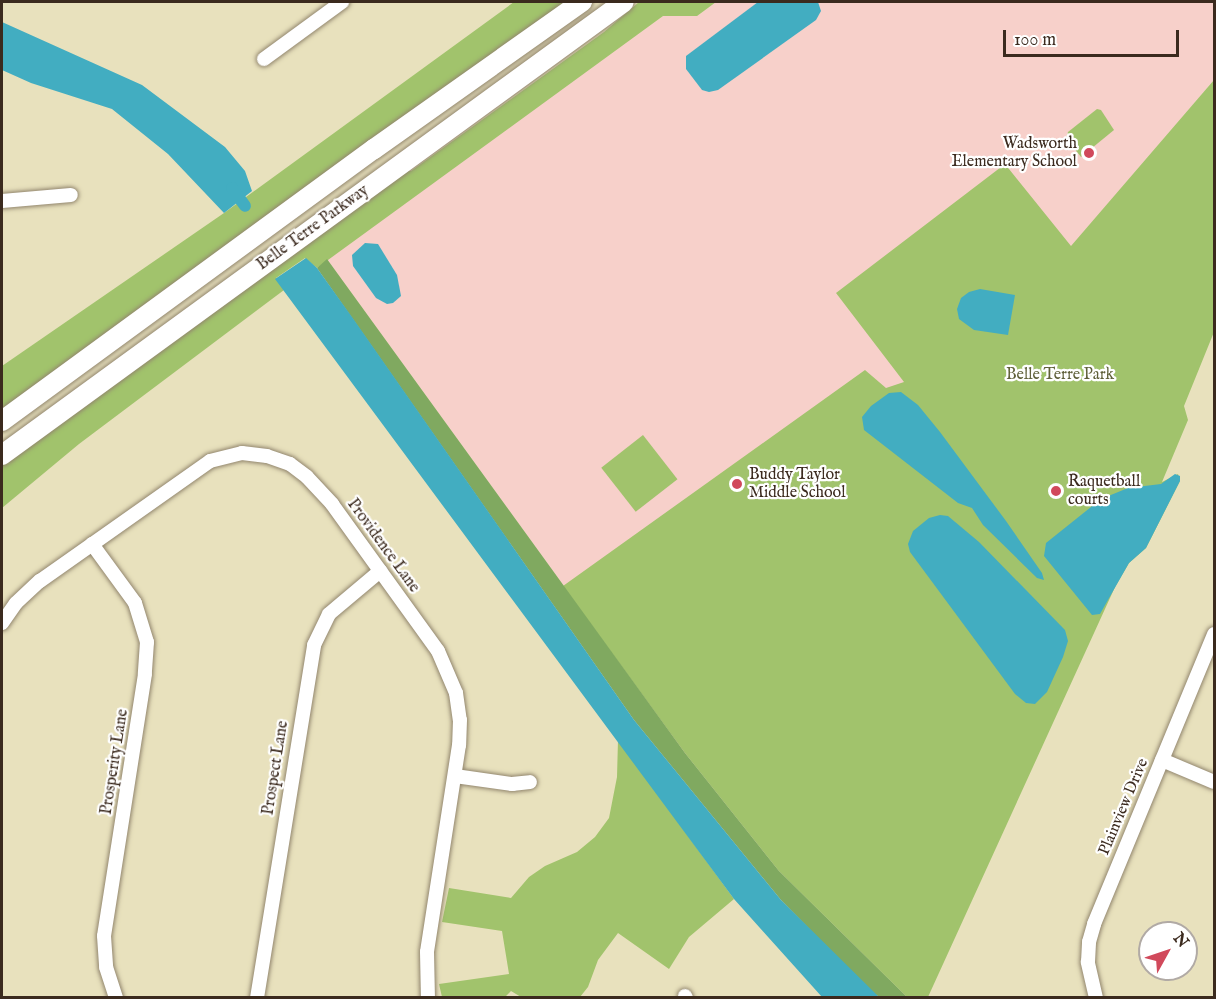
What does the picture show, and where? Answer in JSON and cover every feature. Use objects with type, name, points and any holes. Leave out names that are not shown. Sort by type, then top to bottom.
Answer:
[{"type":"main road","name":"Belle Terre Parkway","points":[[2,421],[382,143],[582,2]]},
{"type":"main road","name":"Belle Terre Parkway","points":[[2,455],[624,2]]},
{"type":"street","points":[[264,59],[342,2]]},
{"type":"street","points":[[2,201],[71,195]]},
{"type":"street","name":"Providence Lane","points":[[2,623],[32,587],[201,466],[232,454],[254,454],[280,459],[308,477],[324,494],[438,651],[452,679],[460,720],[455,776],[427,952],[428,998]]},
{"type":"street","name":"Prosperity Lane","points":[[92,544],[135,603],[147,642],[145,674],[104,936],[106,967],[116,998]]},
{"type":"street","name":"Prospect Lane","points":[[257,998],[314,645],[329,614],[380,571]]},
{"type":"street","name":"Plainview Drive","points":[[1096,998],[1088,962],[1091,933],[1215,634]]},
{"type":"street","points":[[1162,760],[1215,782]]},
{"type":"street","points":[[455,776],[512,784],[530,782]]},
{"type":"shaded area","name":"Buddy Taylor Middle School","points":[[716,2],[1214,2],[1214,80],[1071,247],[905,382],[928,997],[907,997],[685,753],[327,259],[663,16],[697,16]]},
{"type":"green space","points":[[514,2],[567,2],[2,413],[2,366],[224,213]]},
{"type":"green space","points":[[639,2],[716,2],[697,16],[663,16],[317,268],[305,258],[276,278],[284,290],[79,444],[2,508],[2,463],[401,171],[411,171],[604,32]]},
{"type":"green space","name":"Belle Terre Park","points":[[1214,80],[1214,332],[1184,406],[1188,420],[1162,482],[1178,474],[1180,481],[1146,548],[1129,563],[1115,587],[928,997],[907,997],[779,871],[685,753],[563,586],[865,370],[886,388],[904,382],[836,293],[1005,164],[1071,246]]},
{"type":"green space","points":[[1097,109],[1101,110],[1114,130],[1081,157],[1066,138],[1068,132]]},
{"type":"green space","points":[[327,259],[685,753],[779,871],[907,997],[879,997],[865,986],[781,900],[634,720],[317,268]]},
{"type":"green space","points":[[643,435],[677,479],[636,512],[601,468]]},
{"type":"green space","points":[[618,740],[734,899],[689,937],[669,969],[618,933],[598,960],[588,987],[580,997],[521,997],[511,991],[505,997],[442,997],[439,984],[509,974],[502,931],[442,922],[449,888],[511,898],[529,877],[545,866],[577,852],[595,837],[609,818],[617,777]]},
{"type":"water","points":[[758,2],[818,2],[821,11],[816,20],[718,90],[709,92],[702,90],[686,69],[686,56]]},
{"type":"water","points":[[2,22],[142,85],[225,147],[245,171],[252,191],[224,213],[168,154],[112,109],[31,83],[2,70]]},
{"type":"water","points":[[365,243],[378,244],[397,275],[401,296],[393,303],[387,304],[376,298],[353,266],[352,255]]},
{"type":"water","points":[[306,258],[317,268],[352,317],[634,720],[781,900],[879,997],[822,997],[734,899],[275,279]]},
{"type":"water","points":[[980,289],[1015,295],[1008,335],[974,330],[959,319],[957,309],[961,298],[969,292]]},
{"type":"water","points":[[901,392],[918,405],[940,432],[1006,521],[1042,573],[1044,580],[1037,578],[983,525],[972,508],[958,503],[864,430],[862,417],[871,406],[889,393]]},
{"type":"water","points":[[1175,474],[1180,476],[1180,481],[1146,548],[1129,563],[1100,614],[1092,615],[1044,556],[1046,543],[1101,499],[1128,488],[1161,484]]},
{"type":"water","points":[[940,515],[948,516],[979,542],[1065,630],[1068,641],[1063,657],[1047,692],[1035,704],[1026,703],[1015,694],[910,552],[908,544],[913,531],[929,518]]},
{"type":"waterway","points":[[232,188],[245,206]]},
{"type":"place","name":"Wadsworth Elementary School","points":[[1089,153]]},
{"type":"place","name":"Buddy Taylor Middle School","points":[[737,484]]},
{"type":"place","name":"Raquetball courts","points":[[1056,491]]}]
